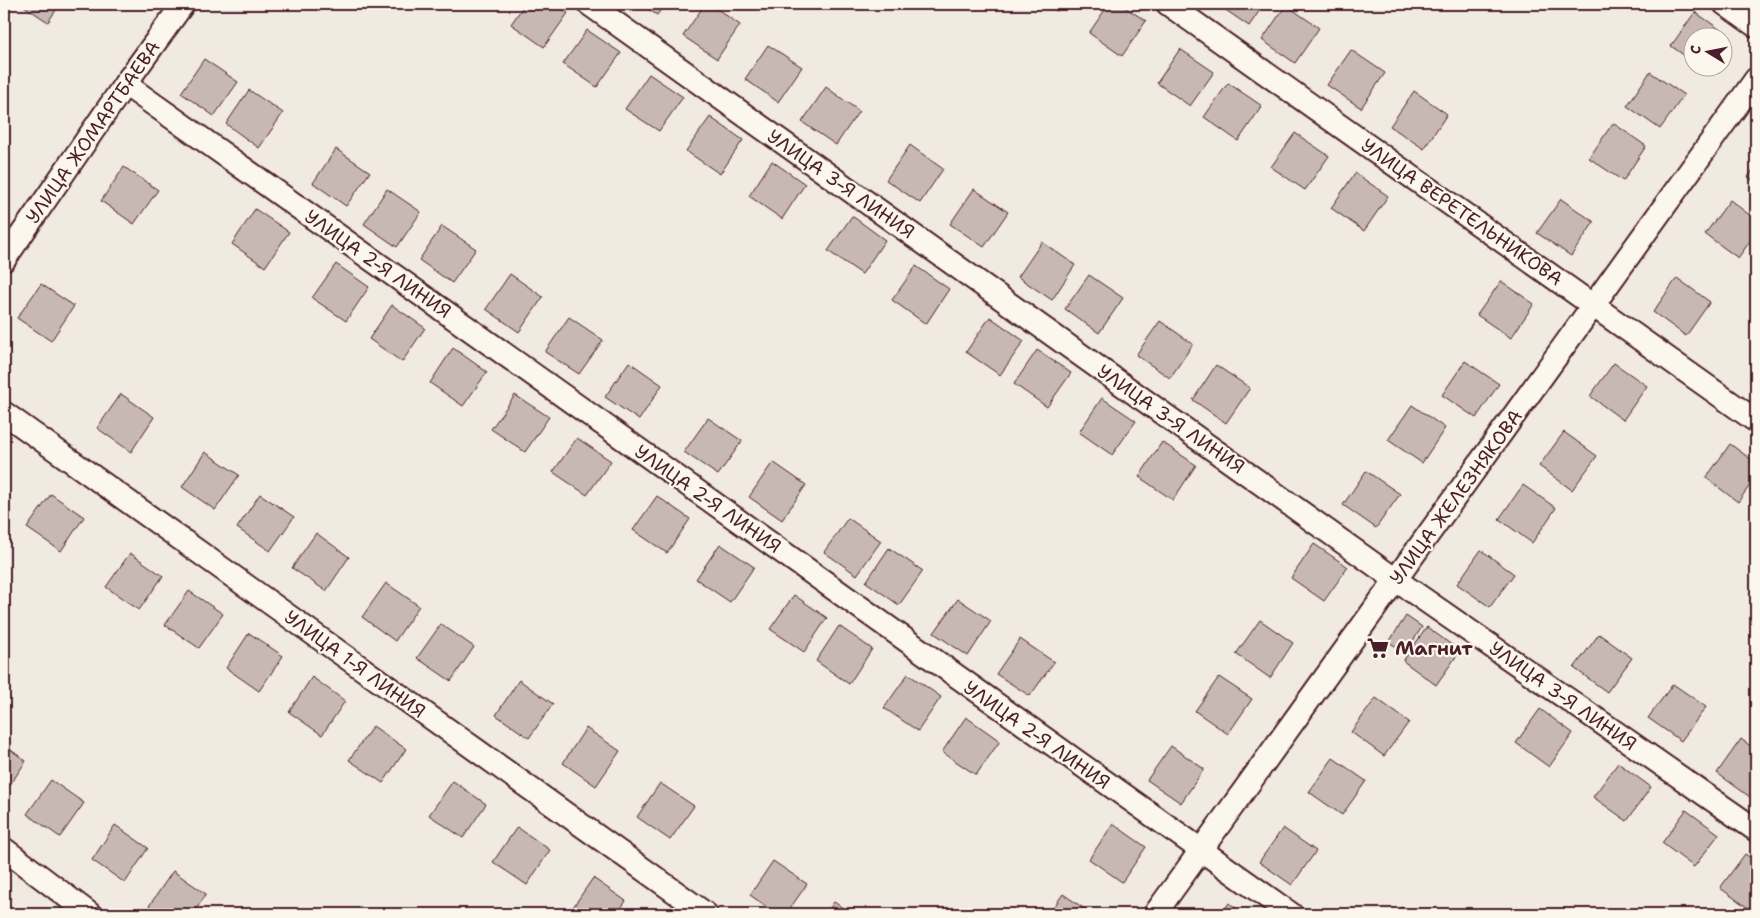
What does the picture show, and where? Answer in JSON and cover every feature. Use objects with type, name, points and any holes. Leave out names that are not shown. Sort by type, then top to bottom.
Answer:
[{"type":"street","name":"УЛИЦА ЖОМАРТБАЕВА","points":[[4,260],[125,84],[183,4]]},
{"type":"street","name":"УЛИЦА 3-Я ЛИНИЯ","points":[[589,4],[1396,580],[1756,830]]},
{"type":"street","name":"УЛИЦА ВЕРЕТЕЛЬНИКОВА","points":[[1168,4],[1756,421]]},
{"type":"street","points":[[1725,4],[1756,26]]},
{"type":"street","name":"УЛИЦА ЖЕЛЕЗНЯКОВА","points":[[1155,914],[1756,79]]},
{"type":"street","name":"УЛИЦА 2-Я ЛИНИЯ","points":[[125,84],[1290,914]]},
{"type":"street","name":"УЛИЦА 1-Я ЛИНИЯ","points":[[4,413],[706,914]]},
{"type":"street","points":[[4,849],[90,914]]},
{"type":"building","points":[[21,4],[60,4],[48,22]]},
{"type":"building","points":[[525,4],[555,4],[568,13],[544,47],[511,24]]},
{"type":"building","points":[[640,4],[665,4],[657,15]]},
{"type":"building","points":[[705,4],[710,4],[740,25],[717,59],[683,36]]},
{"type":"building","points":[[1046,4],[1061,4],[1057,11]]},
{"type":"building","points":[[1109,4],[1120,4],[1146,21],[1122,56],[1089,33]]},
{"type":"building","points":[[1217,4],[1264,4],[1249,26]]},
{"type":"building","points":[[1286,5],[1319,28],[1295,63],[1262,40]]},
{"type":"building","points":[[1695,12],[1718,28],[1684,28]]},
{"type":"building","points":[[587,30],[621,53],[597,87],[563,64]]},
{"type":"building","points":[[1682,30],[1682,54],[1671,46]]},
{"type":"building","points":[[768,45],[802,67],[778,102],[745,79]]},
{"type":"building","points":[[1180,49],[1214,72],[1190,106],[1157,83]]},
{"type":"building","points":[[1351,50],[1385,73],[1361,108],[1327,85]]},
{"type":"building","points":[[204,59],[238,82],[214,116],[181,93]]},
{"type":"building","points":[[1650,72],[1684,95],[1660,129],[1627,106]]},
{"type":"building","points":[[649,74],[683,97],[659,131],[625,109]]},
{"type":"building","points":[[1228,83],[1262,106],[1238,141],[1204,117]]},
{"type":"building","points":[[826,87],[859,111],[836,145],[802,122]]},
{"type":"building","points":[[249,90],[283,113],[259,148],[226,124]]},
{"type":"building","points":[[1414,91],[1447,114],[1424,149],[1390,126]]},
{"type":"building","points":[[710,117],[743,140],[720,174],[686,151]]},
{"type":"building","points":[[1613,123],[1646,146],[1623,181],[1589,158]]},
{"type":"building","points":[[1295,133],[1329,156],[1305,190],[1271,167]]},
{"type":"building","points":[[910,145],[943,169],[920,203],[886,180]]},
{"type":"building","points":[[336,149],[370,172],[346,206],[313,183]]},
{"type":"building","points":[[772,161],[805,184],[782,219],[749,196]]},
{"type":"building","points":[[1756,165],[1756,183],[1748,177]]},
{"type":"building","points":[[124,167],[158,190],[134,224],[101,201]]},
{"type":"building","points":[[1355,173],[1388,196],[1364,231],[1331,208]]},
{"type":"building","points":[[387,189],[421,212],[397,247],[364,224]]},
{"type":"building","points":[[974,189],[1008,212],[984,247],[950,224]]},
{"type":"building","points":[[1561,199],[1594,222],[1571,256],[1537,233]]},
{"type":"building","points":[[1730,200],[1756,220],[1756,233],[1738,258],[1705,234]]},
{"type":"building","points":[[255,209],[289,232],[265,267],[232,244]]},
{"type":"building","points":[[852,216],[885,240],[862,274],[828,251]]},
{"type":"building","points":[[442,226],[476,249],[452,283],[419,260]]},
{"type":"building","points":[[1042,242],[1075,265],[1052,300],[1018,277]]},
{"type":"building","points":[[336,264],[369,287],[346,321],[312,298]]},
{"type":"building","points":[[916,266],[949,289],[926,324],[892,300]]},
{"type":"building","points":[[510,274],[543,297],[519,332],[486,309]]},
{"type":"building","points":[[1089,275],[1123,298],[1099,333],[1065,309]]},
{"type":"building","points":[[1677,278],[1710,302],[1686,336],[1653,312]]},
{"type":"building","points":[[1501,281],[1534,304],[1511,338],[1477,315]]},
{"type":"building","points":[[41,284],[74,306],[51,341],[17,318]]},
{"type":"building","points":[[392,305],[425,328],[402,362],[369,339]]},
{"type":"building","points":[[569,317],[603,340],[579,374],[545,352]]},
{"type":"building","points":[[990,317],[1024,341],[1000,375],[966,352]]},
{"type":"building","points":[[1160,321],[1193,344],[1170,378],[1136,355]]},
{"type":"building","points":[[453,348],[487,372],[463,406],[430,383]]},
{"type":"building","points":[[1037,350],[1071,373],[1047,407],[1014,384]]},
{"type":"building","points":[[1465,361],[1499,384],[1476,418],[1442,395]]},
{"type":"building","points":[[629,362],[662,385],[639,420],[605,397]]},
{"type":"building","points":[[1614,363],[1647,386],[1623,420],[1590,396]]},
{"type":"building","points":[[1216,365],[1250,388],[1226,423],[1193,400]]},
{"type":"building","points":[[121,394],[154,417],[131,452],[97,428]]},
{"type":"building","points":[[515,395],[549,417],[525,452],[491,429]]},
{"type":"building","points":[[1102,398],[1136,421],[1112,455],[1079,432]]},
{"type":"building","points":[[1412,405],[1445,428],[1422,463],[1388,440]]},
{"type":"building","points":[[708,418],[742,441],[718,475],[684,452]]},
{"type":"building","points":[[1564,432],[1597,456],[1572,490],[1539,466]]},
{"type":"building","points":[[577,438],[611,461],[587,495],[553,472]]},
{"type":"building","points":[[1162,442],[1196,465],[1173,500],[1139,477]]},
{"type":"building","points":[[1730,444],[1756,463],[1756,477],[1738,502],[1706,478]]},
{"type":"building","points":[[205,452],[239,475],[215,510],[182,487]]},
{"type":"building","points":[[773,462],[806,485],[782,520],[749,497]]},
{"type":"building","points":[[1366,471],[1400,494],[1376,528],[1343,505]]},
{"type":"building","points":[[1523,485],[1556,508],[1532,543],[1499,519]]},
{"type":"building","points":[[51,494],[84,517],[61,551],[27,528]]},
{"type":"building","points":[[260,494],[294,517],[270,551],[237,528]]},
{"type":"building","points":[[657,496],[690,519],[667,553],[633,530]]},
{"type":"building","points":[[848,518],[881,541],[857,575],[824,552]]},
{"type":"building","points":[[316,533],[349,557],[326,591],[292,568]]},
{"type":"building","points":[[720,544],[754,567],[730,602],[696,579]]},
{"type":"building","points":[[1314,544],[1348,567],[1324,601],[1291,578]]},
{"type":"building","points":[[889,548],[923,571],[899,605],[866,582]]},
{"type":"building","points":[[1481,550],[1514,574],[1490,607],[1457,584]]},
{"type":"building","points":[[130,553],[163,576],[139,610],[106,587]]},
{"type":"building","points":[[386,583],[419,606],[395,641],[362,617]]},
{"type":"building","points":[[189,591],[223,614],[199,648],[165,625]]},
{"type":"building","points":[[794,595],[827,618],[804,652],[770,629]]},
{"type":"building","points":[[958,599],[991,621],[968,656],[934,633]]},
{"type":"building","points":[[1406,616],[1422,627],[1405,653],[1389,642]]},
{"type":"building","points":[[1260,620],[1293,643],[1270,678],[1236,654]]},
{"type":"building","points":[[441,624],[474,647],[451,681],[417,658]]},
{"type":"building","points":[[839,626],[872,649],[849,684],[816,661]]},
{"type":"building","points":[[1427,627],[1460,651],[1436,685],[1403,661]]},
{"type":"building","points":[[249,633],[283,656],[259,691],[226,668]]},
{"type":"building","points":[[1599,634],[1632,658],[1607,692],[1574,668]]},
{"type":"building","points":[[1020,639],[1054,662],[1030,696],[996,674]]},
{"type":"building","points":[[908,674],[941,697],[918,731],[884,708]]},
{"type":"building","points":[[312,677],[345,701],[322,735],[289,712]]},
{"type":"building","points":[[1219,677],[1252,699],[1228,734],[1195,711]]},
{"type":"building","points":[[519,680],[553,704],[529,738],[496,715]]},
{"type":"building","points":[[1673,684],[1706,707],[1681,741],[1648,718]]},
{"type":"building","points":[[1376,698],[1409,722],[1384,756],[1351,732]]},
{"type":"building","points":[[1540,709],[1573,733],[1549,767],[1516,743]]},
{"type":"building","points":[[966,717],[1000,741],[976,775],[942,752]]},
{"type":"building","points":[[373,726],[406,749],[383,783],[349,760]]},
{"type":"building","points":[[586,728],[620,751],[596,786],[563,763]]},
{"type":"building","points":[[1741,739],[1756,750],[1756,788],[1750,797],[1717,773]]},
{"type":"building","points":[[4,745],[26,761],[4,794]]},
{"type":"building","points":[[1171,746],[1204,769],[1181,803],[1147,780]]},
{"type":"building","points":[[1333,758],[1366,781],[1342,815],[1309,792]]},
{"type":"building","points":[[1618,763],[1651,787],[1627,821],[1593,797]]},
{"type":"building","points":[[51,780],[84,803],[60,837],[27,814]]},
{"type":"building","points":[[453,781],[486,804],[463,838],[429,815]]},
{"type":"building","points":[[660,783],[694,806],[670,840],[637,817]]},
{"type":"building","points":[[1686,810],[1719,834],[1694,867],[1662,843]]},
{"type":"building","points":[[1113,824],[1146,847],[1122,882],[1089,859]]},
{"type":"building","points":[[115,825],[148,848],[125,883],[92,860]]},
{"type":"building","points":[[517,827],[550,850],[527,885],[493,862]]},
{"type":"building","points":[[1283,828],[1316,851],[1292,885],[1259,862]]},
{"type":"building","points":[[1745,854],[1756,862],[1756,908],[1754,912],[1720,888]]},
{"type":"building","points":[[773,861],[807,884],[786,914],[777,914],[750,895]]},
{"type":"building","points":[[173,871],[206,894],[193,914],[162,914],[149,906]]},
{"type":"building","points":[[593,878],[626,901],[617,914],[569,913]]},
{"type":"building","points":[[1063,894],[1092,914],[1049,914]]},
{"type":"building","points":[[834,902],[852,914],[826,914]]},
{"type":"building","points":[[1229,903],[1244,914],[1221,914]]},
{"type":"building","points":[[4,904],[10,908],[6,914],[4,914]]},
{"type":"building","points":[[1401,907],[1411,914],[1396,914]]},
{"type":"place","name":"Магнит","points":[[1378,648]]}]
